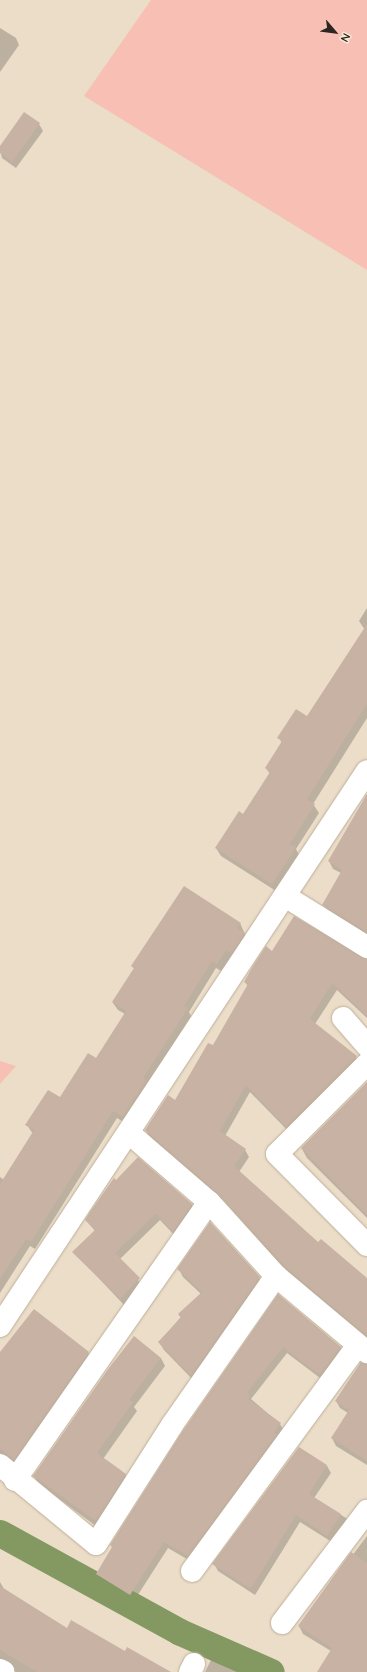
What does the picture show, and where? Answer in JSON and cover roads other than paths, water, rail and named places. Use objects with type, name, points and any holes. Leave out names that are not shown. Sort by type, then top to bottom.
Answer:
[{"type":"street","points":[[0,1326],[367,771]]},
{"type":"street","points":[[285,896],[367,948]]},
{"type":"street","points":[[343,1018],[367,1046]]},
{"type":"street","points":[[367,1064],[278,1154],[367,1245]]},
{"type":"street","points":[[129,1133],[209,1202],[276,1276],[363,1348],[192,1571]]},
{"type":"street","points":[[209,1202],[8,1472],[96,1544],[172,1425],[276,1276]]},
{"type":"street","points":[[282,1623],[367,1511]]},
{"type":"street","points":[[0,1670],[4,1672]]},
{"type":"waterway","points":[[0,1533],[180,1632],[271,1672]]}]
